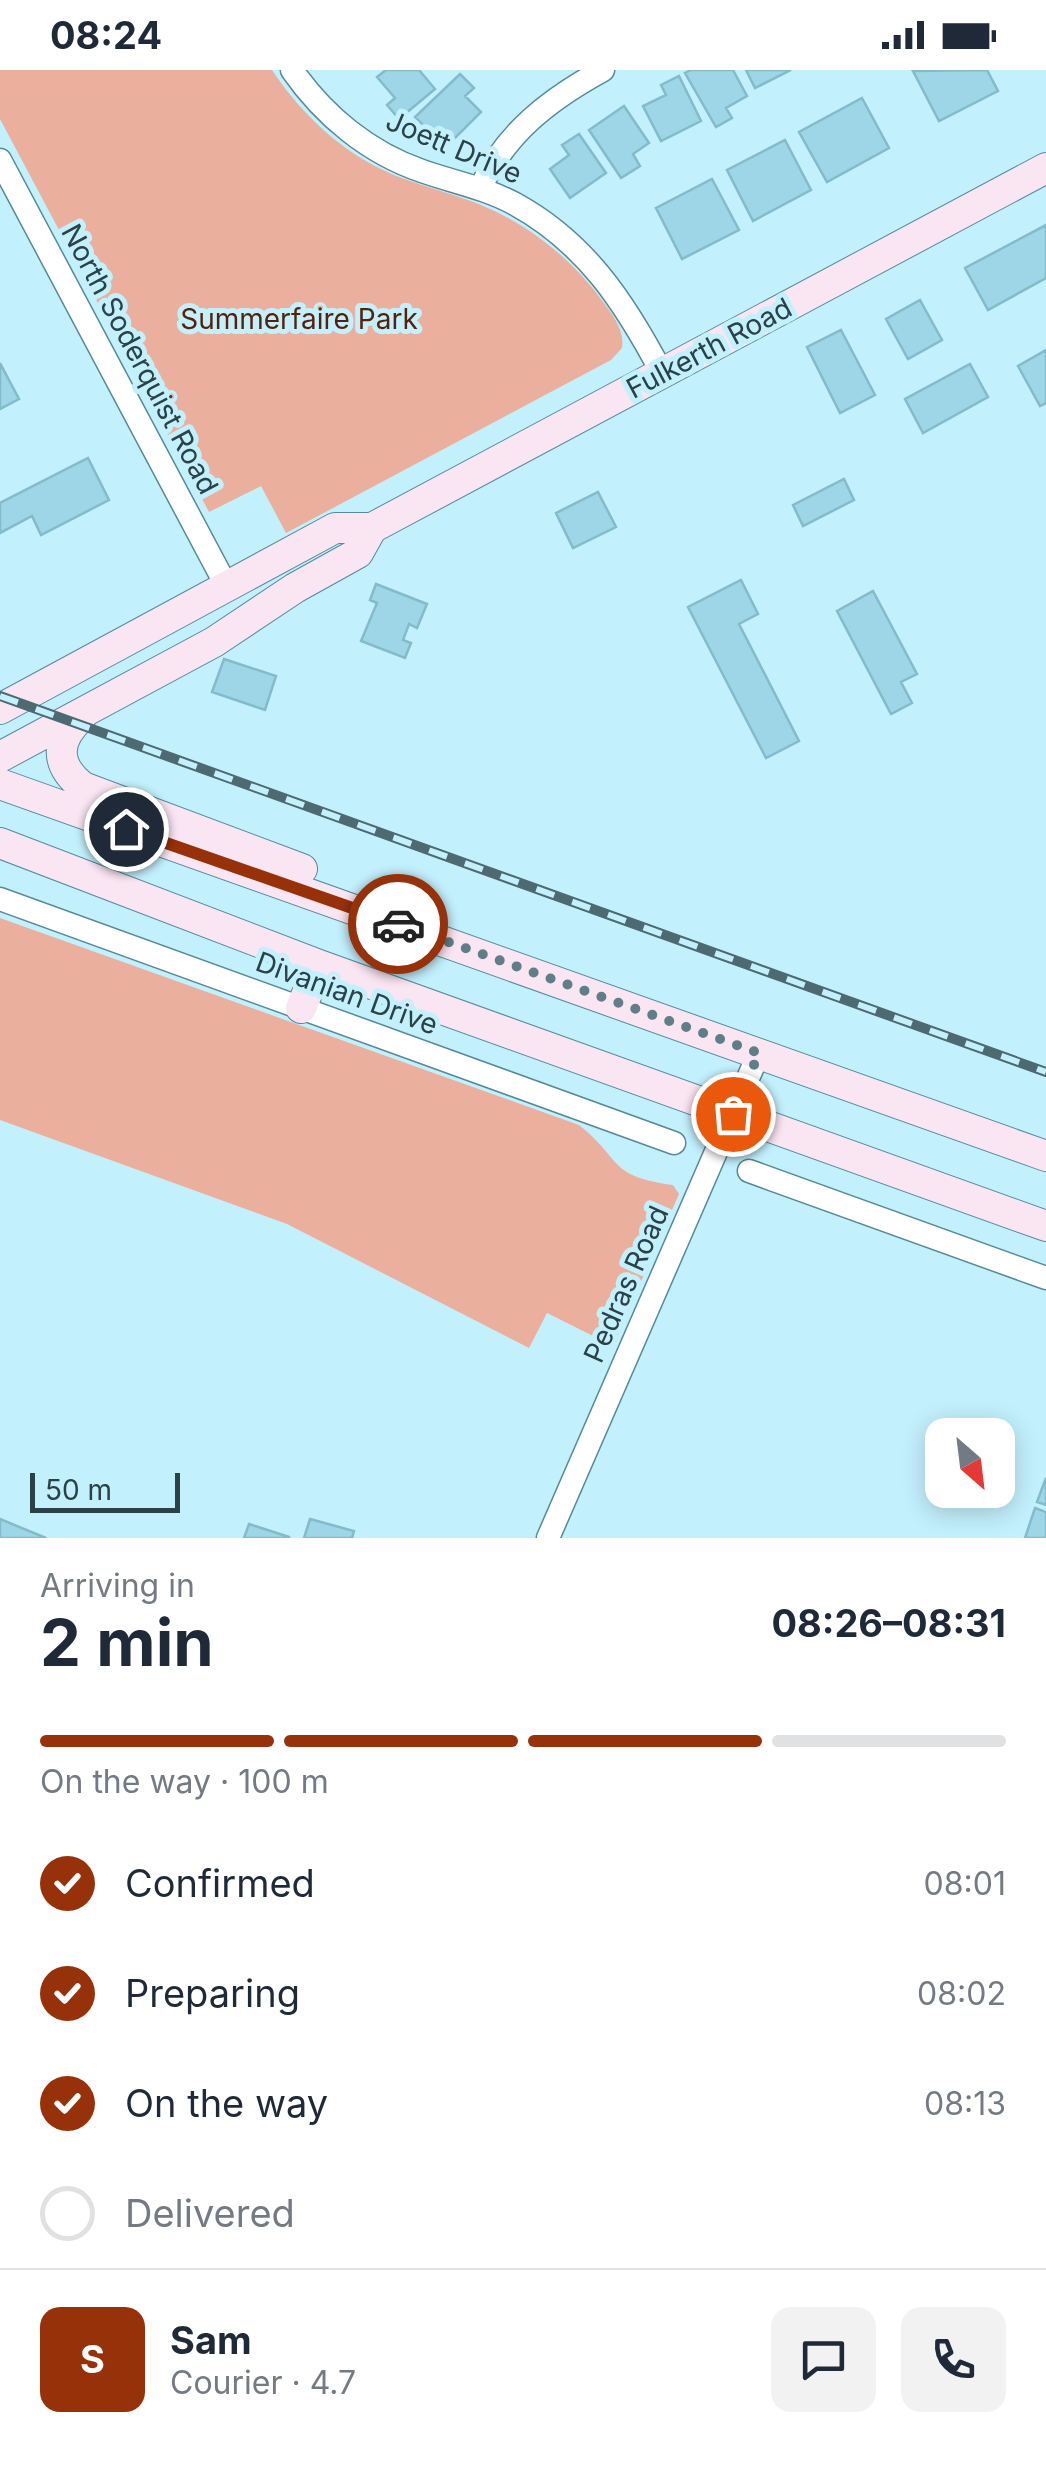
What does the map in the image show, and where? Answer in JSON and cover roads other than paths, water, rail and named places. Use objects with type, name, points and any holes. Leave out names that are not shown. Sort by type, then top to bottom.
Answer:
[{"type":"main road","name":"Fulkerth Road","points":[[0,708],[335,528],[372,528],[1046,168]]},
{"type":"main road","name":"Fulkerth Road","points":[[0,757],[181,661],[358,553],[372,528]]},
{"type":"main road","points":[[93,708],[70,728],[62,740],[60,755],[66,770],[83,786],[304,870],[390,921]]},
{"type":"main road","points":[[0,784],[1046,1156]]},
{"type":"main road","points":[[0,843],[319,965],[1046,1226]]},
{"type":"main road","points":[[301,1008],[319,965]]},
{"type":"street","name":"Joett Drive","points":[[292,70],[330,115],[369,146],[410,167],[480,188],[540,219],[584,254],[630,313],[662,373]]},
{"type":"street","points":[[480,188],[496,157],[522,126],[603,70]]},
{"type":"street","name":"North Soderquist Road","points":[[0,160],[227,587]]},
{"type":"street","name":"Divanian Drive","points":[[0,899],[674,1143]]},
{"type":"street","name":"Pedras Road","points":[[548,1538],[759,1053]]},
{"type":"street","points":[[750,1170],[1046,1278]]},
{"type":"railway","points":[[0,696],[1046,1072]]},
{"type":"park label","name":"Summerfaire Park","points":[[299,319]]}]
